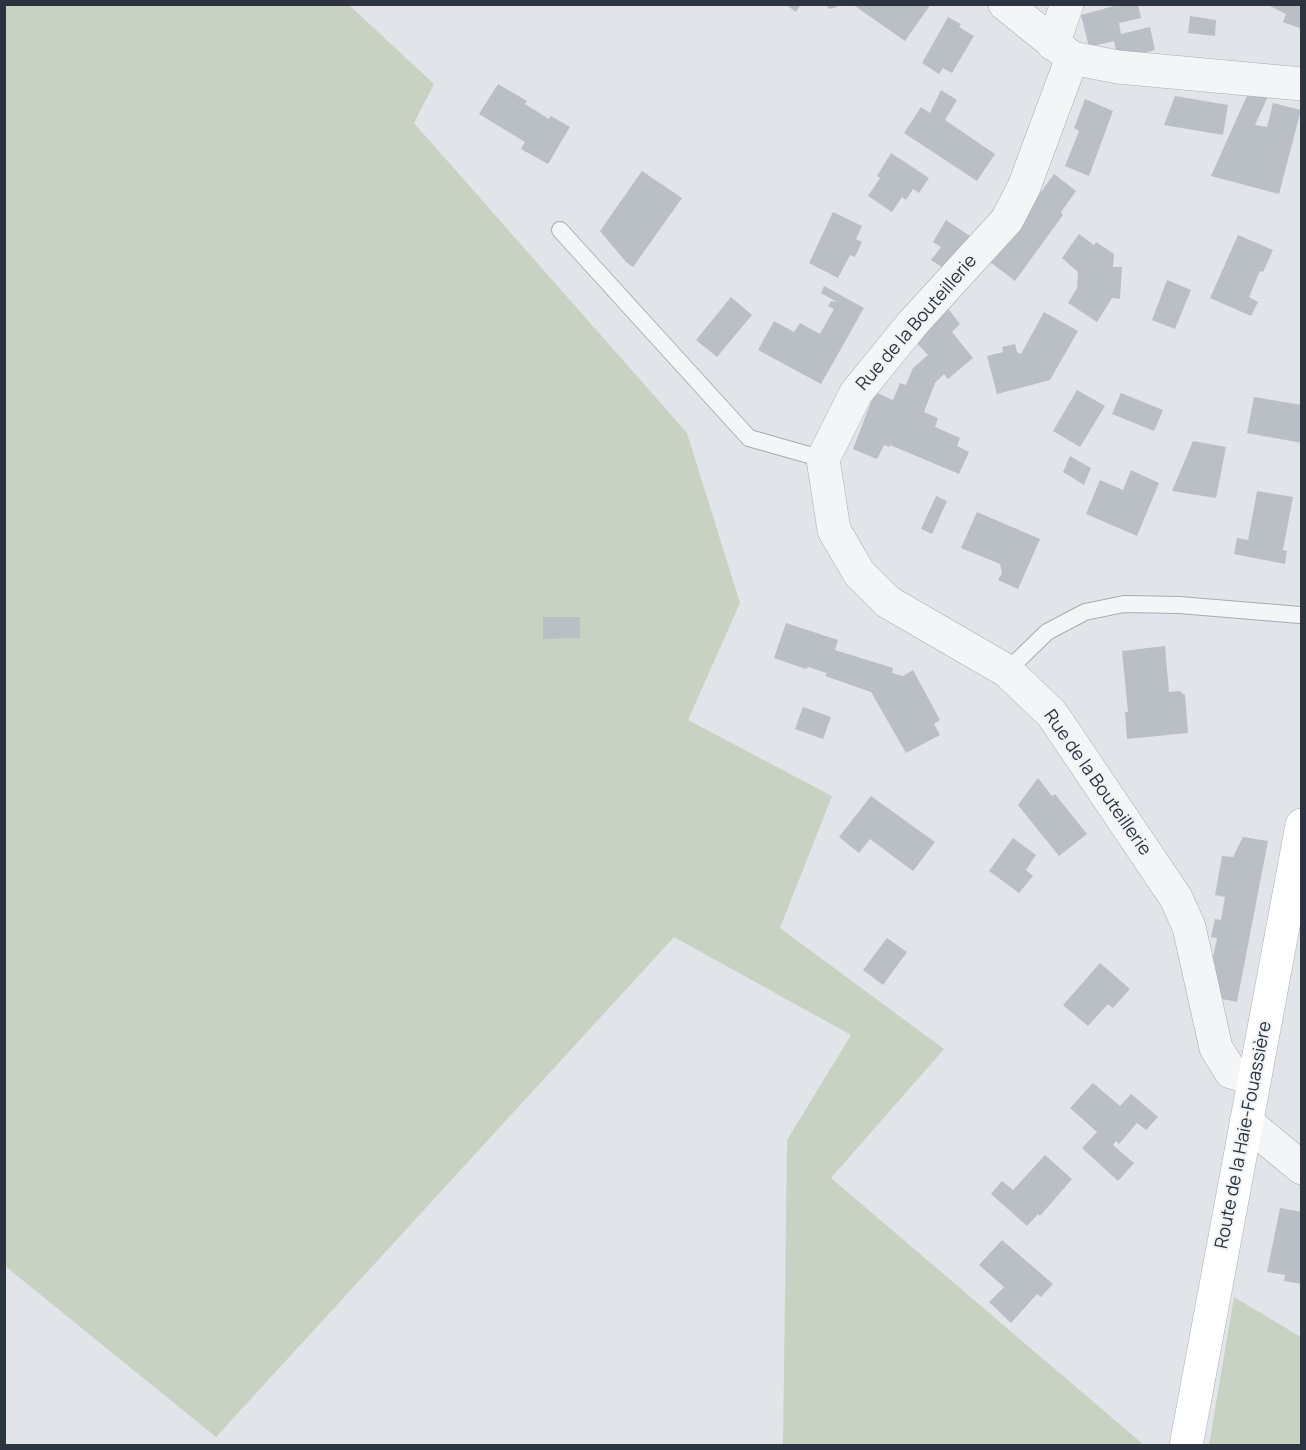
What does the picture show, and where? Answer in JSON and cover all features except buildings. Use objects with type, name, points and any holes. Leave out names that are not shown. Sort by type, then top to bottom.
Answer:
[{"type":"street","points":[[1005,4],[1062,51],[1118,66],[1302,84]]},
{"type":"street","name":"Rue de la Bouteillerie","points":[[1067,4],[1062,51],[1024,187],[1007,220],[913,323],[856,393],[823,459],[834,530],[859,573],[888,602],[1007,671],[1052,714],[1176,898],[1189,927],[1216,1048],[1231,1072],[1254,1079]]},
{"type":"street","name":"Route de la Haie-Fouassière","points":[[1186,1446],[1302,825]]},
{"type":"street","points":[[1246,1122],[1302,1168]]},
{"type":"lane","points":[[560,230],[748,438],[823,459]]},
{"type":"lane","points":[[1007,671],[1047,632],[1085,612],[1124,604],[1179,605],[1300,615]]},
{"type":"green space","points":[[4,5],[349,5],[434,84],[414,123],[687,433],[740,603],[688,720],[832,796],[780,928],[944,1049],[831,1178],[1144,1445],[783,1445],[787,1140],[851,1035],[674,937],[216,1437],[5,1266]]},
{"type":"green space","points":[[1234,1297],[1301,1337],[1301,1445],[1209,1445]]}]
